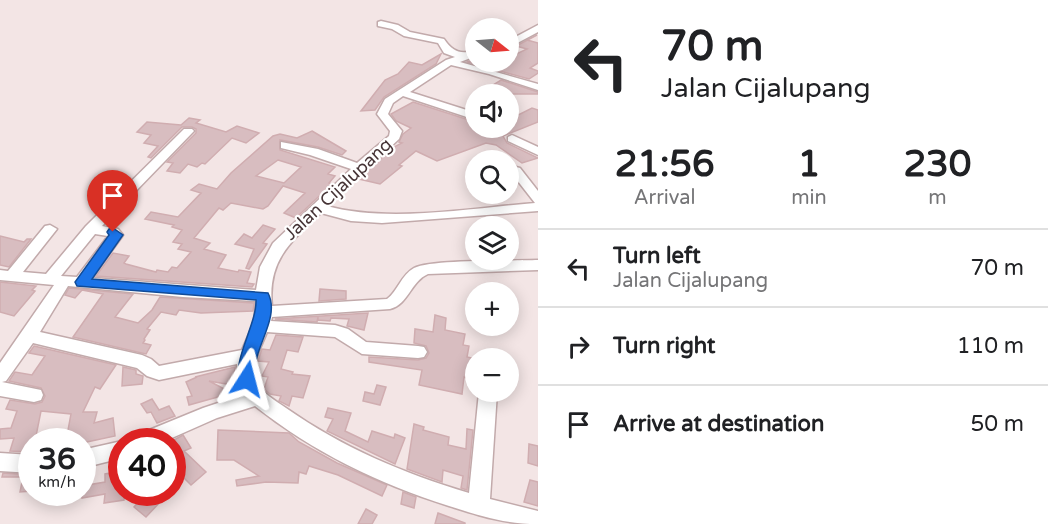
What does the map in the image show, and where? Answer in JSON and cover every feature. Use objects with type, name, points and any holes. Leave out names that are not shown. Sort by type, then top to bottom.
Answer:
[{"type":"street","points":[[381,24],[395,27],[407,34],[441,41],[447,51],[465,54]]},
{"type":"street","points":[[519,40],[536,32]]},
{"type":"street","name":"Jalan Cijalupang","points":[[259,397],[247,379],[246,371],[263,312],[268,267],[278,246],[316,207],[395,137],[396,131],[383,117],[382,111],[389,101],[449,62],[465,57]]},
{"type":"street","points":[[449,62],[492,72],[538,87]]},
{"type":"street","points":[[402,92],[465,113]]},
{"type":"street","points":[[0,376],[29,336],[57,280],[91,229],[188,131]]},
{"type":"street","points":[[516,138],[538,151]]},
{"type":"street","points":[[285,145],[314,152],[358,168]]},
{"type":"street","points":[[519,175],[538,200]]},
{"type":"street","points":[[316,207],[351,217],[382,219],[538,207]]},
{"type":"street","points":[[6,275],[50,229]]},
{"type":"street","points":[[82,282],[116,235],[113,232],[91,229]]},
{"type":"street","points":[[263,312],[390,304],[396,302],[409,277],[425,269],[538,265]]},
{"type":"street","points":[[6,275],[82,282],[263,312],[335,331],[363,348],[418,352]]},
{"type":"street","points":[[29,336],[142,362],[147,364],[151,371],[159,373],[250,355]]},
{"type":"street","points":[[0,389],[34,395]]},
{"type":"street","points":[[175,428],[210,413],[259,397],[301,430],[341,455],[401,481],[479,506],[538,521]]},
{"type":"street","points":[[479,506],[487,402]]},
{"type":"street","points":[[0,462],[18,463]]},
{"type":"building","points":[[527,40],[538,43],[538,63],[530,68],[538,73],[529,79],[503,72],[519,72],[519,53],[527,49],[519,47],[519,44]]},
{"type":"building","points":[[441,54],[436,64],[384,97],[375,110],[361,111],[385,80],[398,74],[409,62],[422,65]]},
{"type":"building","points":[[501,80],[513,84],[495,84]]},
{"type":"building","points":[[519,86],[538,92],[538,94],[519,94]]},
{"type":"building","points":[[413,102],[465,119],[465,138],[504,138],[507,143],[538,158],[522,163],[519,161],[519,150],[503,150],[496,145],[486,143],[437,161],[416,151],[380,184],[359,179],[392,148],[402,143],[399,142],[403,134],[411,128],[396,121],[391,114]]},
{"type":"building","points":[[532,108],[538,110],[538,122],[519,130],[519,114]]},
{"type":"building","points":[[189,118],[200,120],[196,123],[226,132],[237,126],[259,133],[246,143],[232,138],[205,164],[202,163],[197,167],[188,164],[180,173],[167,171],[173,163],[167,162],[196,133],[196,129],[182,127],[151,158],[148,157],[158,146],[144,143],[151,135],[137,132],[147,122],[181,125]]},
{"type":"building","points":[[312,131],[346,151],[342,155],[318,147],[280,140],[280,150],[335,167],[328,174],[335,176],[329,183],[332,184],[296,218],[284,213],[305,193],[283,186],[268,206],[263,209],[231,203],[223,210],[219,208],[194,238],[210,243],[204,249],[226,255],[218,268],[251,272],[247,283],[254,284],[252,287],[96,276],[113,253],[129,256],[124,263],[126,264],[156,272],[157,270],[168,272],[172,267],[177,268],[191,252],[178,249],[182,244],[173,242],[182,230],[172,227],[174,225],[145,219],[151,212],[178,217],[201,193],[191,190],[199,184],[217,189],[231,173],[273,136],[280,134],[297,138]],"holes":[[[278,160],[301,167],[284,183],[256,176]]]},
{"type":"building","points":[[263,225],[275,229],[263,243],[267,244],[249,269],[246,268],[254,249],[235,244],[244,234],[252,238]]},
{"type":"building","points":[[0,236],[24,242],[31,239],[9,267],[0,265]]},
{"type":"building","points":[[0,282],[36,286],[32,290],[35,291],[14,316],[0,312]]},
{"type":"building","points":[[69,288],[133,294],[115,317],[138,323],[152,310],[160,297],[254,303],[253,311],[201,313],[179,310],[176,315],[161,312],[147,329],[150,330],[143,343],[151,345],[146,354],[73,337],[103,294],[82,290],[75,298],[65,295]]},
{"type":"building","points":[[320,289],[346,291],[346,299],[319,301]]},
{"type":"building","points":[[368,313],[364,330],[347,326],[349,319],[331,318],[330,321],[318,320],[318,317],[317,322],[275,319]]},
{"type":"building","points":[[435,315],[446,318],[445,330],[465,334],[463,345],[469,346],[465,348],[465,377],[462,394],[419,385],[422,370],[369,362],[369,357],[418,360],[426,358],[429,353],[426,346],[414,343],[415,329],[433,332]]},
{"type":"building","points":[[276,335],[303,337],[298,352],[287,350],[281,369],[293,372],[292,374],[310,376],[303,398],[292,396],[289,406],[279,401],[281,396],[270,394],[264,389],[268,377],[262,376],[269,362],[258,361],[262,349],[270,350]]},
{"type":"building","points":[[34,346],[116,365],[100,389],[95,387],[83,412],[97,412],[94,423],[113,418],[114,428],[108,428],[108,437],[96,440],[96,428],[68,428],[71,414],[41,411],[38,428],[18,428],[18,451],[10,451],[14,438],[0,439],[0,429],[11,428],[17,411],[6,409],[10,400],[35,404],[42,402],[45,396],[41,388],[9,381],[15,372],[32,375],[45,356],[29,353]]},
{"type":"building","points":[[123,367],[136,370],[136,374],[143,376],[142,384],[122,386]]},
{"type":"building","points":[[235,367],[238,386],[209,381],[232,393],[189,405],[187,397],[192,396],[186,382],[197,377],[195,377]]},
{"type":"building","points":[[377,385],[386,387],[380,405],[363,401],[365,392],[374,394]]},
{"type":"building","points":[[152,399],[159,410],[169,406],[175,416],[157,423],[151,412],[147,413],[141,404]]},
{"type":"building","points":[[328,408],[351,413],[345,431],[368,442],[372,431],[394,438],[395,434],[405,438],[395,464],[327,431],[333,419],[325,417]]},
{"type":"building","points":[[414,424],[424,427],[423,430],[449,437],[448,445],[466,449],[467,429],[473,430],[467,490],[461,488],[463,476],[443,470],[442,482],[407,469]]},
{"type":"building","points":[[218,430],[289,433],[299,442],[337,463],[387,485],[382,496],[338,475],[309,466],[306,474],[299,472],[298,483],[266,482],[237,486],[236,480],[259,476],[234,460],[217,460]]},
{"type":"building","points":[[186,440],[191,448],[186,450]]},
{"type":"building","points":[[529,444],[538,446],[538,466],[528,463]]},
{"type":"building","points":[[186,453],[206,472],[191,485],[186,480]]},
{"type":"building","points":[[3,473],[18,474],[18,477],[2,477]]},
{"type":"building","points":[[108,473],[108,502],[104,503],[105,494],[96,496],[96,484],[105,482],[105,474]]},
{"type":"building","points":[[530,480],[538,482],[538,506],[524,502]]},
{"type":"building","points":[[403,492],[416,497],[414,508],[401,504]]},
{"type":"building","points":[[135,506],[156,506],[146,517]]},
{"type":"building","points":[[366,509],[377,515],[372,524],[358,524]]},
{"type":"building","points":[[438,513],[465,523],[465,524],[435,524]]},
{"type":"route","points":[[113,232],[116,235],[82,282],[183,292],[263,296],[263,320],[247,362],[247,379]]}]
